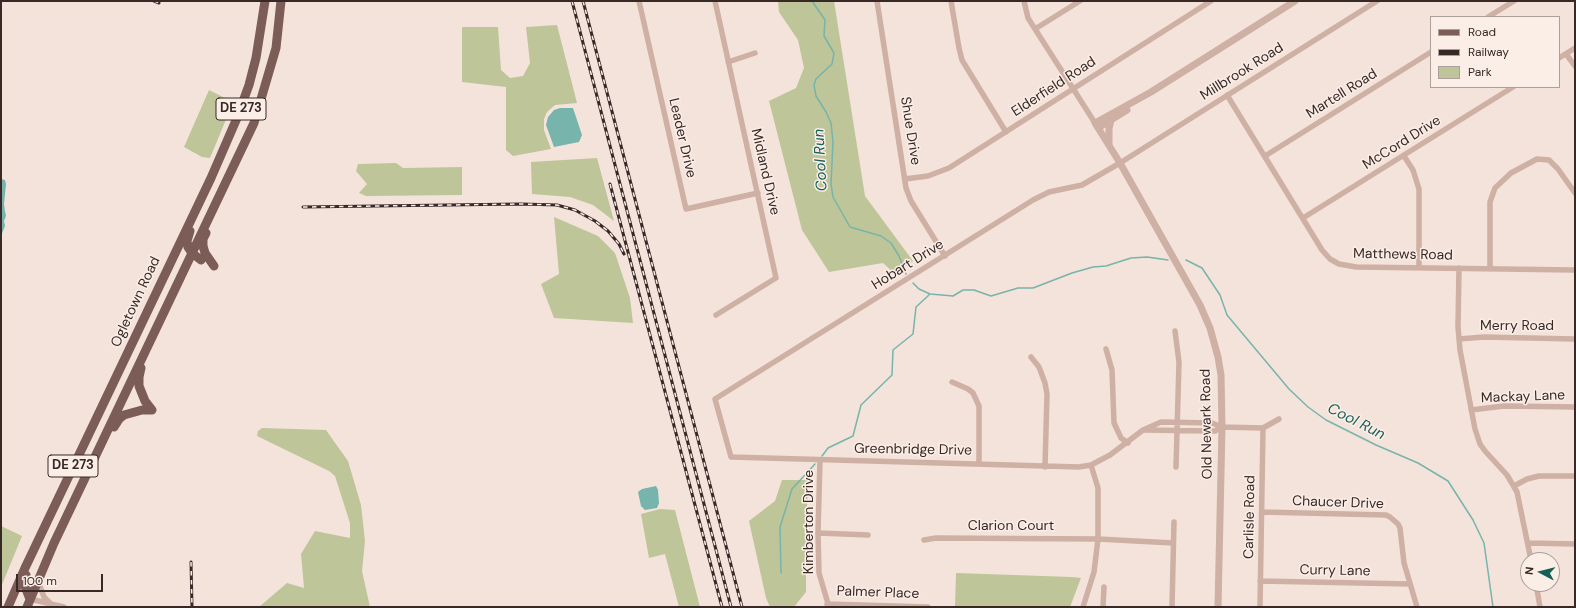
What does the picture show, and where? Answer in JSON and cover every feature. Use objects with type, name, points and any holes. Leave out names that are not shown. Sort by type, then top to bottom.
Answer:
[{"type":"main road","name":"Ogletown Road","points":[[8,607],[25,568],[211,178],[237,118],[249,85],[260,38],[265,1]]},
{"type":"main road","name":"Ogletown Road","points":[[28,603],[254,123],[276,48],[282,1]]},
{"type":"main road","points":[[201,260],[192,253],[188,247],[188,235],[206,198],[211,178]]},
{"type":"main road","points":[[214,208],[203,239],[203,246],[205,253],[214,266]]},
{"type":"main road","points":[[105,437],[124,415],[142,410],[152,410],[145,401],[139,386],[139,377],[145,352]]},
{"type":"main road","points":[[28,603],[24,584],[37,543]]},
{"type":"main road","points":[[4,607],[12,586],[25,568]]},
{"type":"street","name":"Leader Drive","points":[[639,1],[686,209],[758,193]]},
{"type":"street","name":"Midland Drive","points":[[715,1],[776,278],[716,315]]},
{"type":"street","name":"Shue Drive","points":[[877,1],[908,195],[945,256]]},
{"type":"street","points":[[951,1],[962,60],[1006,132]]},
{"type":"street","points":[[1024,1],[1028,18],[1097,125]]},
{"type":"street","points":[[1036,29],[1080,1]]},
{"type":"street","name":"Elderfield Road","points":[[905,179],[928,176],[949,168],[1211,1]]},
{"type":"street","points":[[1097,125],[1295,1]]},
{"type":"street","name":"Millbrook Road","points":[[1120,163],[1377,1]]},
{"type":"street","points":[[1490,16],[1513,1]]},
{"type":"street","points":[[1560,57],[1575,48]]},
{"type":"street","points":[[728,62],[756,53]]},
{"type":"street","name":"Martell Road","points":[[1265,156],[1430,53]]},
{"type":"street","points":[[1566,54],[1575,66]]},
{"type":"street","name":"McCord Drive","points":[[1303,218],[1511,88]]},
{"type":"street","points":[[1097,125],[1111,120],[1151,92]]},
{"type":"street","name":"Matthews Road","points":[[1227,95],[1326,254],[1339,264],[1356,267],[1575,270]]},
{"type":"street","points":[[1109,145],[1109,129],[1111,120]]},
{"type":"street","name":"Old Newark Road","points":[[1097,125],[1200,305],[1210,328],[1218,357],[1221,375],[1222,427],[1218,607]]},
{"type":"street","points":[[1404,156],[1413,170],[1418,189],[1419,268]]},
{"type":"street","points":[[1490,269],[1490,202],[1495,188],[1511,173],[1537,159],[1549,160],[1558,169],[1575,193]]},
{"type":"street","name":"Hobart Drive","points":[[715,400],[1042,195],[1082,185],[1120,163]]},
{"type":"street","points":[[1459,268],[1459,339],[1475,429],[1480,444],[1507,475],[1514,486],[1519,500],[1530,552]]},
{"type":"street","points":[[1175,331],[1179,362],[1176,467]]},
{"type":"street","name":"Merry Road","points":[[1459,339],[1484,337],[1575,338]]},
{"type":"street","points":[[1106,349],[1112,370],[1114,423],[1121,438],[1128,443]]},
{"type":"street","points":[[1031,357],[1039,367],[1045,383],[1045,467]]},
{"type":"street","points":[[952,382],[968,389],[973,394],[979,406],[979,464]]},
{"type":"street","name":"Greenbridge Drive","points":[[715,400],[731,457],[1080,467],[1091,465],[1110,455],[1128,443],[1143,430],[1161,422],[1212,423],[1222,427]]},
{"type":"street","name":"Mackay Lane","points":[[1471,410],[1504,406],[1575,407]]},
{"type":"street","points":[[1143,430],[1209,431],[1222,427],[1263,428],[1280,419]]},
{"type":"street","name":"Carlisle Road","points":[[1260,607],[1263,428]]},
{"type":"street","name":"Kimberton Drive","points":[[820,460],[818,533],[819,573],[828,605]]},
{"type":"street","points":[[1083,607],[1094,572],[1098,539],[1098,488],[1091,465]]},
{"type":"street","points":[[1514,486],[1527,479],[1539,476],[1575,476]]},
{"type":"street","name":"Chaucer Drive","points":[[1262,512],[1386,515],[1390,517],[1398,524],[1400,528],[1404,563],[1417,607]]},
{"type":"street","points":[[1172,607],[1174,522]]},
{"type":"street","points":[[818,533],[868,535]]},
{"type":"street","name":"Clarion Court","points":[[924,540],[936,538],[1098,539],[1173,543]]},
{"type":"street","points":[[1528,543],[1575,544]]},
{"type":"street","points":[[38,579],[44,597],[51,604]]},
{"type":"street","name":"Curry Lane","points":[[1260,581],[1410,584]]},
{"type":"street","points":[[1103,607],[1104,587]]},
{"type":"street","points":[[1537,592],[1540,607]]},
{"type":"street","points":[[28,603],[51,604],[64,607]]},
{"type":"street","name":"Palmer Place","points":[[828,605],[928,607]]},
{"type":"green space","points":[[778,1],[834,1],[865,196],[913,261],[895,274],[883,263],[829,272],[802,230],[769,101],[796,88],[804,68],[798,40],[779,12]]},
{"type":"green space","points":[[557,25],[577,103],[555,105],[547,112],[544,119],[544,130],[551,149],[513,156],[506,150],[506,87],[462,82],[462,27],[498,27],[501,70],[510,78],[523,76],[530,63],[526,27]]},
{"type":"green space","points":[[209,90],[231,101],[232,105],[210,158],[202,157],[184,147]]},
{"type":"green space","points":[[597,158],[614,221],[593,205],[570,197],[532,194],[531,162]]},
{"type":"green space","points":[[396,163],[403,168],[462,167],[462,195],[366,196],[359,193],[367,184],[356,171],[358,164]]},
{"type":"green space","points":[[554,217],[598,236],[615,253],[630,298],[633,323],[554,318],[541,284],[559,274]]},
{"type":"green space","points":[[262,428],[326,430],[348,461],[361,505],[365,541],[362,571],[370,607],[259,607],[287,583],[304,588],[301,554],[315,531],[350,538],[350,523],[335,476],[329,471],[257,436],[258,431]]},
{"type":"green space","points":[[782,480],[808,480],[806,592],[794,607],[770,607],[766,598],[749,521],[775,501]]},
{"type":"green space","points":[[660,509],[675,510],[700,607],[679,607],[665,554],[649,558],[641,514]]},
{"type":"green space","points":[[1,526],[22,536],[1,587]]},
{"type":"green space","points":[[956,573],[1081,578],[1070,607],[955,607]]},
{"type":"water","points":[[560,108],[573,108],[582,135],[579,142],[554,147],[546,125],[548,117],[554,110]]},
{"type":"water","points":[[1,179],[5,180],[6,184],[4,204],[6,216],[4,221],[5,226],[1,236]]},
{"type":"water","points":[[656,486],[658,490],[659,503],[657,508],[645,510],[641,506],[638,492],[642,489]]},
{"type":"waterway","name":"Cool Run","points":[[812,1],[825,20],[824,36],[834,53],[832,64],[816,79],[814,85],[816,96],[831,123],[833,142],[831,184],[833,197],[850,227],[881,236],[891,243],[899,256],[906,274]]},
{"type":"waterway","name":"Cool Run","points":[[913,283],[919,289],[930,294],[953,296],[963,290],[974,290],[991,296],[1018,288],[1033,288],[1072,273],[1093,267],[1106,266],[1131,258],[1147,257],[1168,260]]},
{"type":"waterway","name":"Cool Run","points":[[1186,260],[1202,268],[1220,295],[1227,315],[1289,389],[1308,407],[1326,420],[1376,445],[1418,463],[1448,481],[1473,520],[1484,543],[1493,607]]},
{"type":"waterway","points":[[822,456],[828,448],[853,436],[861,405],[892,375],[893,350],[913,334],[916,307],[929,295]]},
{"type":"waterway","points":[[781,573],[780,527],[792,489],[815,464]]},
{"type":"railway","points":[[154,1],[159,3]]},
{"type":"railway","points":[[572,1],[731,607]]},
{"type":"railway","points":[[583,1],[742,607]]},
{"type":"railway","points":[[610,184],[722,607]]},
{"type":"railway","points":[[303,207],[521,204],[557,205],[575,210],[595,221],[608,231],[619,244],[624,254]]},
{"type":"railway","points":[[191,562],[192,607]]}]
